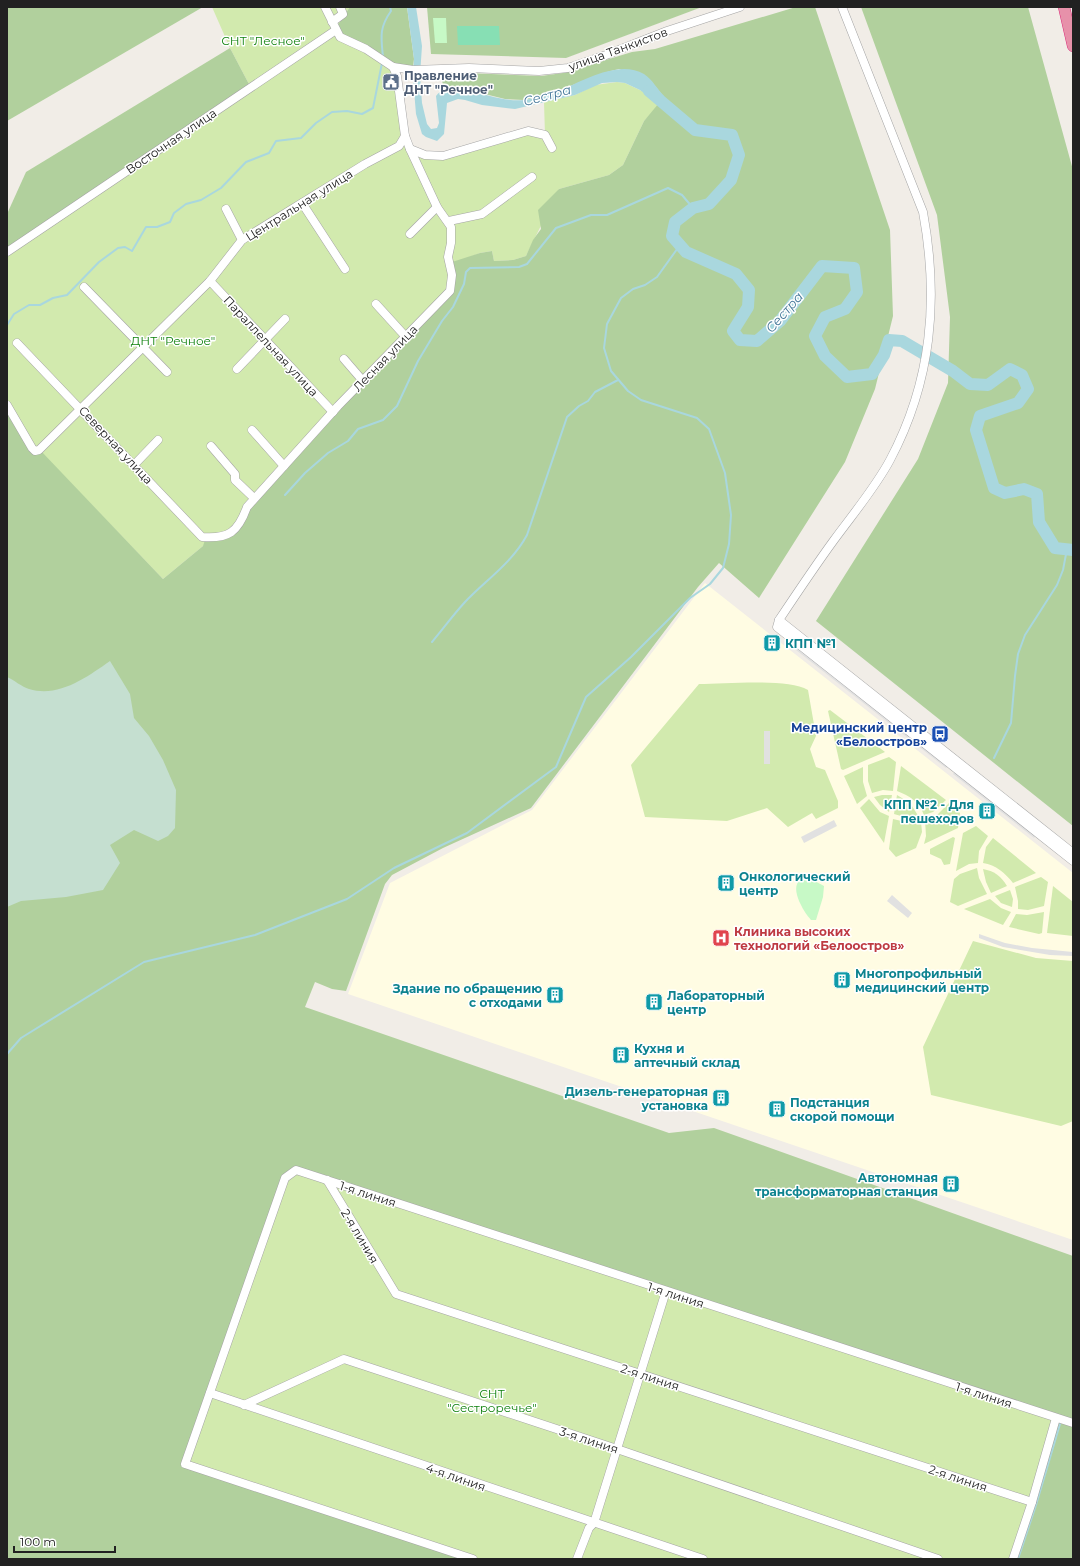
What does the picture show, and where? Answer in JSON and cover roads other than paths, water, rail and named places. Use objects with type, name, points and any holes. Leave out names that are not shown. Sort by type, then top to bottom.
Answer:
[{"type":"highway","points":[[1064,7],[1073,46]]},
{"type":"street","points":[[325,7],[336,30],[344,39],[381,58],[393,66]]},
{"type":"street","points":[[332,22],[343,14],[340,7]]},
{"type":"street","name":"улица Танкистов","points":[[393,66],[416,70],[469,68],[539,72],[568,68],[606,56],[667,31],[740,7]]},
{"type":"street","points":[[842,7],[923,212],[929,246],[931,279],[929,340],[924,369],[915,402],[890,461],[779,620],[777,627],[1073,861]]},
{"type":"street","name":"Восточная улица","points":[[7,252],[336,30]]},
{"type":"street","name":"Лесная улица","points":[[218,538],[235,530],[241,522],[247,506],[254,498],[333,412],[450,292],[452,275],[448,257],[452,234],[448,221],[437,207],[405,136],[397,76],[393,66]]},
{"type":"street","points":[[410,149],[425,155],[443,156],[528,131],[545,135],[552,148]]},
{"type":"street","name":"Центральная улица","points":[[7,405],[22,432],[35,451],[43,447],[210,281],[242,240],[365,164],[399,146],[405,136]]},
{"type":"street","points":[[448,221],[482,214],[532,177]]},
{"type":"street","points":[[302,203],[345,269]]},
{"type":"street","points":[[410,234],[437,207]]},
{"type":"street","points":[[226,209],[242,240]]},
{"type":"street","name":"Параллельная улица","points":[[210,281],[333,412]]},
{"type":"street","points":[[84,287],[167,372]]},
{"type":"street","points":[[376,304],[406,337]]},
{"type":"street","points":[[237,369],[285,319]]},
{"type":"street","name":"Северная улица","points":[[17,343],[202,537],[218,538]]},
{"type":"street","points":[[344,359],[363,381]]},
{"type":"street","points":[[252,430],[284,466]]},
{"type":"street","points":[[134,465],[158,440]]},
{"type":"street","points":[[211,446],[235,474],[235,480],[254,498]]},
{"type":"street","points":[[779,620],[1073,853]]},
{"type":"street","name":"1-я линия","points":[[210,1393],[285,1178],[296,1170],[1073,1423]]},
{"type":"street","name":"2-я линия","points":[[326,1180],[396,1294],[1032,1502]]},
{"type":"street","points":[[577,1559],[589,1528],[594,1523],[666,1291]]},
{"type":"street","name":"3-я линия","points":[[244,1405],[344,1359],[617,1449],[938,1559]]},
{"type":"street","points":[[210,1393],[184,1464],[473,1559]]},
{"type":"street","name":"4-я линия","points":[[210,1393],[703,1559]]},
{"type":"street","points":[[1013,1559],[1032,1502],[1056,1418]]},
{"type":"water","points":[[407,7],[416,7],[422,46],[420,75],[422,103],[427,124],[431,129],[437,128],[439,123],[436,96],[441,91],[455,87],[498,98],[524,100],[555,92],[601,73],[623,69],[634,70],[644,74],[664,96],[659,105],[640,90],[625,83],[617,82],[602,83],[575,95],[515,109],[482,105],[458,99],[447,103],[444,134],[437,141],[422,134],[416,114],[413,78],[414,59]]},
{"type":"waterway","points":[[383,57],[382,33],[384,23],[391,11],[390,7]]},
{"type":"waterway","points":[[7,325],[14,314],[29,305],[40,305],[53,298],[67,295],[99,262],[118,248],[125,247],[132,251],[146,227],[157,227],[170,222],[174,213],[186,204],[201,200],[221,188],[246,162],[269,153],[276,141],[301,138],[316,123],[332,112],[347,111],[362,114],[373,108],[382,63]]},
{"type":"waterway","name":"Сестра","points":[[649,91],[695,130],[732,135],[739,155],[731,180],[709,204],[693,208],[675,222],[672,236],[686,252],[736,274],[749,290],[748,307],[733,331],[740,340],[757,341],[780,321],[822,266],[854,268],[857,292],[845,309],[825,317],[815,336],[825,356],[847,377],[872,374],[884,355],[889,340],[902,341],[953,371],[970,384],[988,385],[1010,369],[1022,375],[1028,389],[1018,403],[980,416],[976,430],[994,488],[1005,493],[1024,489],[1037,494],[1039,522],[1055,548],[1073,550]]},
{"type":"waterway","points":[[285,495],[305,473],[328,453],[348,441],[358,429],[383,420],[397,406],[418,361],[442,321],[453,307],[464,284],[466,272],[470,268],[519,267],[527,264],[556,228],[591,215],[607,215],[668,188],[682,195],[693,208]]},
{"type":"waterway","points":[[7,1054],[21,1038],[144,962],[255,935],[347,899],[394,868],[467,833],[556,767],[586,697],[631,657],[690,598],[710,584],[723,568],[729,544],[731,515],[725,473],[709,429],[697,418],[641,400],[628,391],[611,371],[604,348],[607,324],[621,298],[633,289],[645,285],[657,277],[680,245]]},
{"type":"waterway","points":[[432,642],[465,602],[506,563],[521,545],[527,535],[567,417],[579,406],[588,401],[595,392],[618,380]]},
{"type":"waterway","points":[[994,758],[1011,723],[1018,654],[1025,635],[1057,585],[1063,570],[1067,549]]},
{"type":"waterway","points":[[1018,1559],[1060,1424]]},
{"type":"place","name":"Правление ДНТ \"Речное\"","points":[[391,82]]},
{"type":"place","name":"КПП №1","points":[[772,643]]},
{"type":"place","name":"Медицинский центр «Белоостров»","points":[[940,734]]},
{"type":"place","name":"КПП №2 - Для пешеходов","points":[[987,811]]},
{"type":"place","name":"Онкологический центр","points":[[726,883]]},
{"type":"place","name":"Клиника высоких технологий «Белоостров»","points":[[721,938]]},
{"type":"place","name":"Многопрофильный медицинский центр","points":[[842,980]]},
{"type":"place","name":"Здание по обращению с отходами","points":[[555,995]]},
{"type":"place","name":"Лабораторный центр","points":[[654,1002]]},
{"type":"place","name":"Кухня и аптечный склад","points":[[621,1055]]},
{"type":"place","name":"Дизель-генераторная установка","points":[[721,1098]]},
{"type":"place","name":"Подстанция скорой помощи","points":[[777,1109]]},
{"type":"place","name":"Автономная трансформаторная станция","points":[[951,1184]]},
{"type":"park label","name":"СНТ \"Лесное\"","points":[[263,40]]},
{"type":"park label","name":"ДНТ \"Речное\"","points":[[173,340]]},
{"type":"park label","name":"СНТ \"Сестроречье\"","points":[[492,1400]]}]
